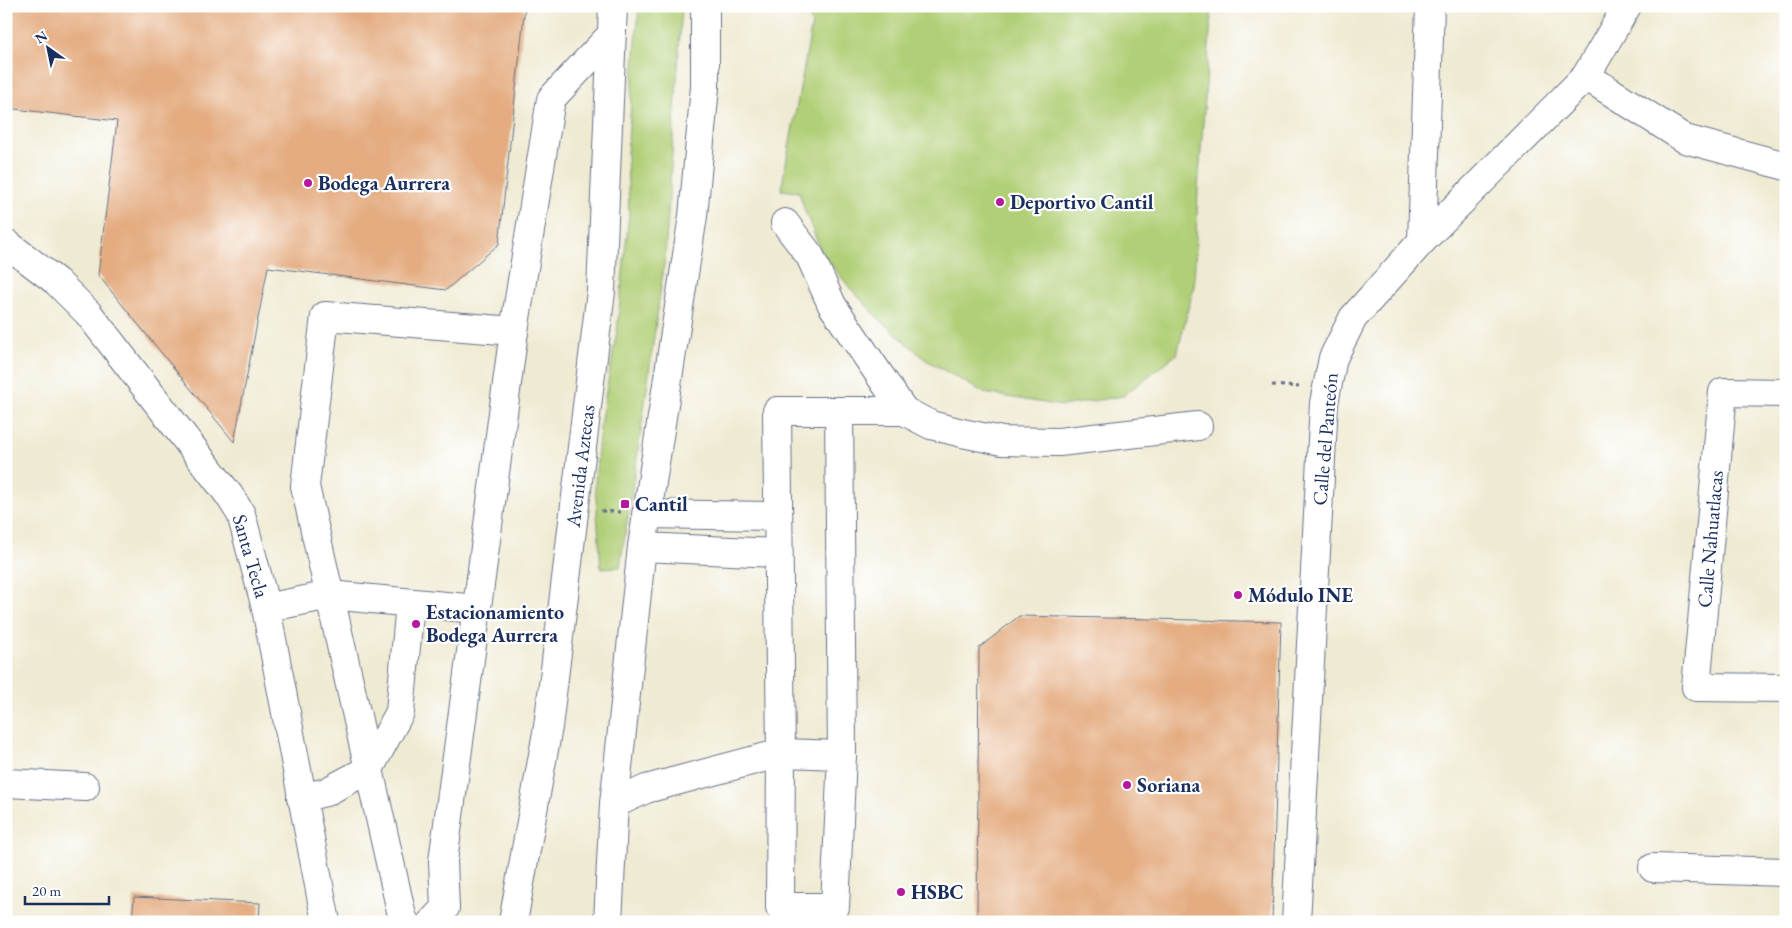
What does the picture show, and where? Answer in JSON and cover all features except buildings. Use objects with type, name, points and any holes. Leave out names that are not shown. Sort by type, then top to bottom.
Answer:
[{"type":"street","name":"Avenida Aztecas","points":[[513,922],[548,726],[601,291],[612,6]]},
{"type":"street","points":[[608,922],[614,804],[646,514],[694,216],[705,87],[705,6]]},
{"type":"street","points":[[1422,241],[1430,6]]},
{"type":"street","name":"Calle del Panteón","points":[[1296,922],[1324,403],[1333,358],[1353,318],[1422,241],[1586,76],[1627,6]]},
{"type":"street","points":[[432,922],[445,908],[443,861],[514,331],[551,99],[611,35]]},
{"type":"street","points":[[1586,76],[1684,139],[1786,166]]},
{"type":"street","points":[[785,223],[810,256],[832,305],[904,411]]},
{"type":"street","name":"Santa Tecla","points":[[6,243],[56,282],[88,313],[229,495],[241,514],[266,608],[326,922]]},
{"type":"street","points":[[405,922],[403,920],[305,486],[325,316],[514,331]]},
{"type":"street","name":"Calle Nahuatlacas","points":[[1786,393],[1723,392],[1696,687],[1786,688]]},
{"type":"street","points":[[840,411],[842,755],[836,907],[780,907],[781,753],[777,411],[840,411],[904,411],[931,424],[962,434],[1002,440],[1059,442],[1198,426]]},
{"type":"street","points":[[646,514],[778,516]]},
{"type":"street","points":[[642,547],[778,553]]},
{"type":"street","points":[[266,608],[330,595],[477,609]]},
{"type":"street","points":[[301,798],[326,792],[369,769],[400,712],[410,603]]},
{"type":"street","points":[[614,804],[646,789],[781,753],[842,755]]},
{"type":"street","points":[[6,783],[85,787]]},
{"type":"street","points":[[1653,868],[1786,872]]},
{"type":"path","points":[[575,509],[646,514]]},
{"type":"green space","points":[[639,6],[682,6],[665,257],[640,438],[620,567],[601,568],[595,484],[600,425],[617,331],[629,214],[627,153]]},
{"type":"green space","name":"Deportivo Cantil","points":[[805,6],[1212,6],[1198,189],[1194,286],[1177,354],[1123,396],[1062,406],[984,393],[926,360],[880,320],[850,288],[822,253],[799,192],[781,190],[812,24]]},
{"type":"place","name":"Bodega Aurrera","points":[[308,183]]},
{"type":"place","name":"Deportivo Cantil","points":[[1000,202]]},
{"type":"place","name":"Cantil","points":[[625,504]]},
{"type":"place","name":"Módulo INE","points":[[1238,595]]},
{"type":"place","name":"Estacionamiento Bodega Aurrera","points":[[416,624]]},
{"type":"place","name":"Soriana","points":[[1127,785]]},
{"type":"place","name":"HSBC","points":[[901,892]]}]
